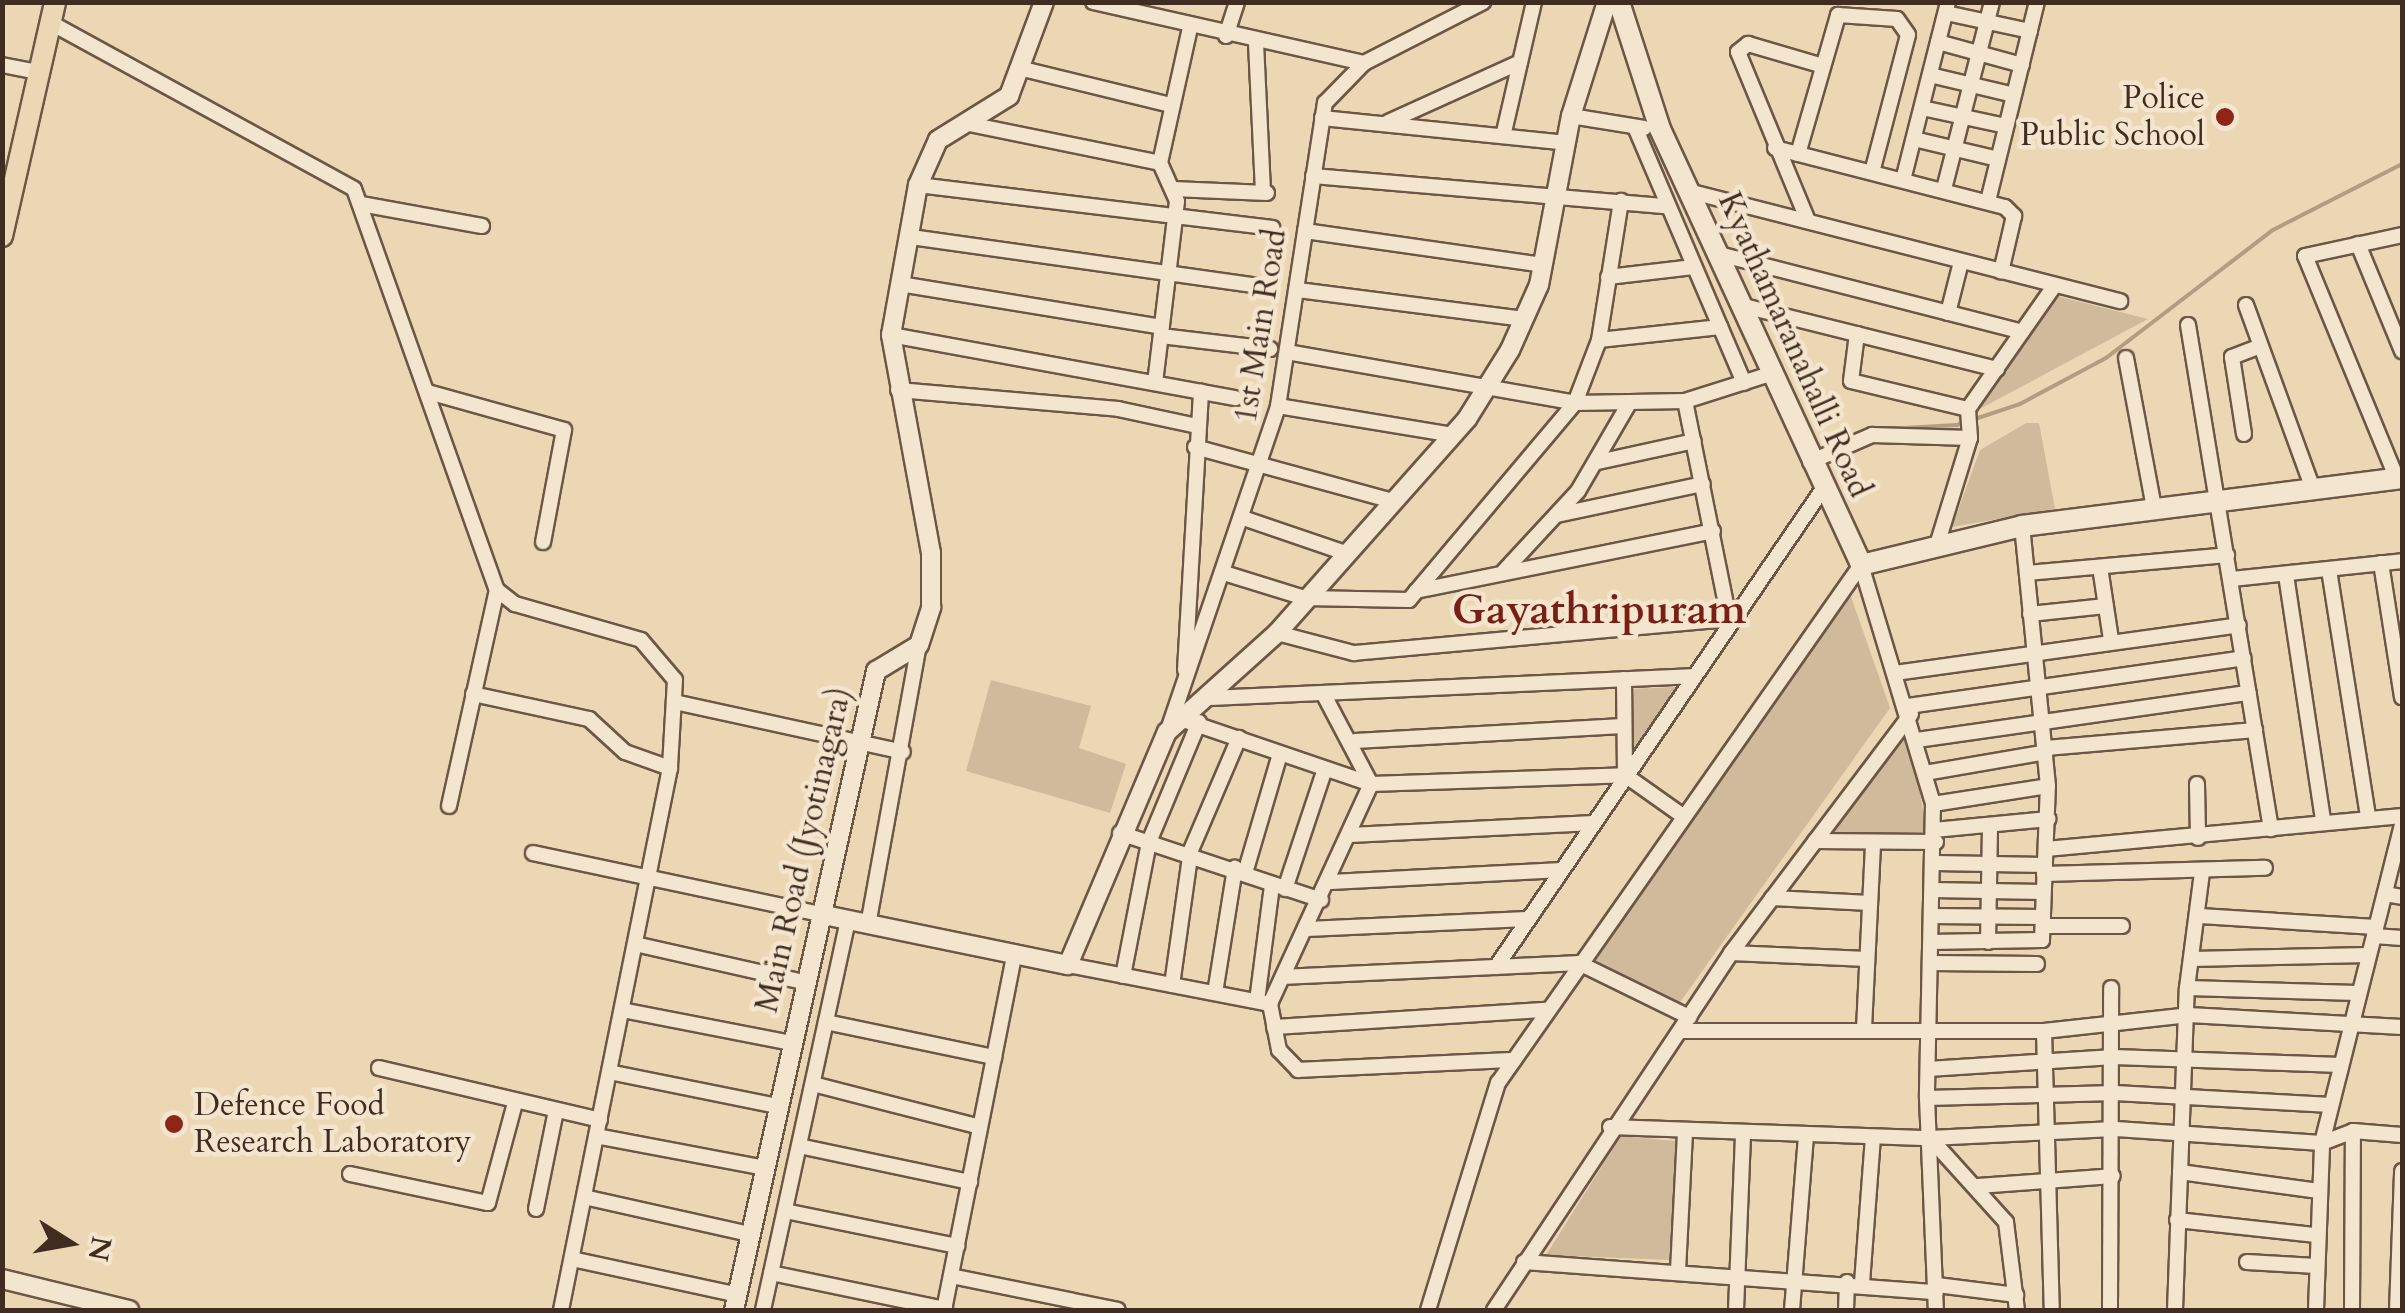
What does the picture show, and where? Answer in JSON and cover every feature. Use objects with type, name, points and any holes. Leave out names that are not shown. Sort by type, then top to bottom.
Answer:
[{"type":"main road","name":"Kyathamaranahalli Road","points":[[1619,2],[1660,130],[1692,192],[1715,253],[1810,462],[1861,565]]},
{"type":"main road","points":[[2,236],[7,197],[53,13]]},
{"type":"main road","points":[[1861,565],[2022,526],[2400,478]]},
{"type":"street","points":[[868,925],[934,580],[891,334],[906,285],[918,185],[938,140],[1009,96],[1023,69],[1044,2]]},
{"type":"street","points":[[1093,2],[1190,28],[1364,63]]},
{"type":"street","points":[[1226,36],[1237,2]]},
{"type":"street","name":"1st Main Road","points":[[1123,976],[1149,842],[1183,725],[1184,684],[1263,466],[1278,406],[1322,118],[1340,82],[1364,63],[1484,2]]},
{"type":"street","points":[[1504,132],[1534,2]]},
{"type":"street","points":[[1068,965],[1120,833],[1183,725],[1277,633],[1452,435],[1486,389],[1524,319],[1542,265],[1572,116],[1608,2]]},
{"type":"street","points":[[1944,189],[1992,2]]},
{"type":"street","points":[[1988,201],[2038,2]]},
{"type":"street","points":[[1903,180],[1947,8],[2030,31]]},
{"type":"street","points":[[1798,154],[1842,11],[1906,27],[1872,172]]},
{"type":"street","points":[[53,13],[345,181],[361,204],[496,590],[449,806]]},
{"type":"street","points":[[1155,384],[1176,219],[1172,189],[1160,162],[1190,28]]},
{"type":"street","points":[[1172,189],[1265,192],[1256,42]]},
{"type":"street","points":[[1938,42],[2022,65]]},
{"type":"street","points":[[1808,222],[1775,148],[1740,47],[1823,66]]},
{"type":"street","points":[[1388,122],[1520,62]]},
{"type":"street","points":[[2,65],[38,72]]},
{"type":"street","points":[[1023,69],[1172,105]]},
{"type":"street","points":[[1930,75],[2014,95]]},
{"type":"street","points":[[1922,108],[2006,126]]},
{"type":"street","points":[[1572,116],[1660,130]]},
{"type":"street","points":[[1322,118],[1504,132],[1566,143]]},
{"type":"street","points":[[969,124],[1160,162]]},
{"type":"street","points":[[1635,127],[1744,383]]},
{"type":"street","points":[[1914,140],[1998,158]]},
{"type":"street","points":[[1775,148],[1988,201],[2014,216],[2001,272]]},
{"type":"street","points":[[1313,176],[1666,206]]},
{"type":"street","points":[[918,185],[1272,228]]},
{"type":"street","points":[[1692,192],[2120,301]]},
{"type":"street","points":[[1224,572],[1304,598],[1401,605],[1575,403],[1599,340],[1620,201]]},
{"type":"street","points":[[361,204],[482,226]]},
{"type":"street","points":[[1304,231],[1542,265]]},
{"type":"street","points":[[2400,478],[2305,256],[2402,235]]},
{"type":"street","points":[[910,237],[1264,287]]},
{"type":"street","points":[[2358,244],[2402,350]]},
{"type":"street","points":[[1715,253],[2022,332]]},
{"type":"street","points":[[1948,313],[1960,262]]},
{"type":"street","points":[[1608,277],[1693,267]]},
{"type":"street","points":[[906,285],[1270,349]]},
{"type":"street","points":[[1937,545],[1969,422],[1997,369],[2054,286]]},
{"type":"street","points":[[1298,290],[1524,319]]},
{"type":"street","points":[[1740,305],[1997,369]]},
{"type":"street","points":[[2246,305],[2313,489]]},
{"type":"street","points":[[2188,325],[2271,829]]},
{"type":"street","points":[[1599,340],[1720,327]]},
{"type":"street","points":[[891,334],[1235,398]]},
{"type":"street","points":[[1857,334],[1851,381],[1969,422]]},
{"type":"street","points":[[2244,434],[2232,357],[2260,346]]},
{"type":"street","points":[[1287,352],[1575,403],[1685,401],[1770,374]]},
{"type":"street","points":[[2126,358],[2154,508]]},
{"type":"street","points":[[898,390],[1118,409],[1198,426]]},
{"type":"street","points":[[428,392],[564,430],[543,542]]},
{"type":"street","points":[[1184,684],[1201,392]]},
{"type":"street","points":[[1685,401],[1728,619]]},
{"type":"street","points":[[1504,572],[1598,462],[1628,405]]},
{"type":"street","points":[[1278,406],[1452,435]]},
{"type":"street","points":[[1810,462],[1872,434],[1969,422]]},
{"type":"street","points":[[1598,462],[1694,441]]},
{"type":"street","points":[[1195,448],[1393,501]]},
{"type":"street","points":[[1556,515],[1703,484]]},
{"type":"street","points":[[1496,966],[1694,676],[1728,619],[1825,486]]},
{"type":"street","points":[[1243,518],[1346,554]]},
{"type":"street","points":[[1931,942],[2040,942],[2048,786],[2022,526]]},
{"type":"street","points":[[1415,591],[1713,531]]},
{"type":"street","points":[[2026,573],[2228,556]]},
{"type":"street","points":[[2232,579],[2402,561]]},
{"type":"street","points":[[2381,563],[2402,697]]},
{"type":"street","points":[[1428,1310],[1472,1155],[1514,1060],[1680,814],[1861,565]]},
{"type":"street","name":"Kyathamaranahalli Road","points":[[1861,565],[1909,710],[1933,804],[1935,863],[1928,1098],[1936,1310]]},
{"type":"street","points":[[2100,567],[2111,640]]},
{"type":"street","points":[[2329,570],[2368,817]]},
{"type":"street","points":[[2286,575],[2324,822]]},
{"type":"street","points":[[496,590],[515,604],[641,640],[665,660],[680,703],[561,1310]]},
{"type":"street","points":[[2030,614],[2106,606]]},
{"type":"street","points":[[1277,633],[1354,653],[1728,619]]},
{"type":"street","points":[[1895,673],[2239,625]]},
{"type":"street","name":"Main Road (Jyotinagara)","points":[[736,1303],[858,740],[880,664],[919,645]]},
{"type":"street","points":[[1494,1310],[1610,1127],[1685,1024],[1731,952],[1909,710],[2038,684],[2244,658]]},
{"type":"street","points":[[1212,698],[1694,676]]},
{"type":"street","points":[[1624,679],[1625,775]]},
{"type":"street","points":[[1917,740],[2040,718],[2250,692]]},
{"type":"street","points":[[474,694],[589,719],[625,752],[670,768]]},
{"type":"street","points":[[1264,1003],[1283,976],[1331,882],[1371,784],[1355,741],[1324,695]]},
{"type":"street","points":[[680,703],[903,752]]},
{"type":"street","points":[[1183,725],[1238,738],[1371,784],[1625,775],[1680,814]]},
{"type":"street","points":[[1355,741],[1623,726]]},
{"type":"street","points":[[1926,773],[2046,750],[2256,730]]},
{"type":"street","points":[[1172,985],[1191,850],[1238,738]]},
{"type":"street","points":[[1215,993],[1240,870],[1280,754]]},
{"type":"street","points":[[1326,769],[1278,887],[1264,1003],[1298,1070],[1514,1060]]},
{"type":"street","points":[[2197,784],[2198,838]]},
{"type":"street","points":[[1933,804],[2048,786]]},
{"type":"street","points":[[2046,848],[2198,838],[2402,816]]},
{"type":"street","points":[[1815,841],[1872,843],[2048,819]]},
{"type":"street","points":[[1350,835],[1594,823]]},
{"type":"street","points":[[2316,1310],[2322,1142],[2402,826]]},
{"type":"street","points":[[1988,942],[1990,828]]},
{"type":"street","points":[[1120,833],[1191,850],[1278,887],[1322,900]]},
{"type":"street","points":[[1864,1029],[1872,843]]},
{"type":"street","points":[[533,853],[848,920],[1013,961],[1068,965],[1264,1003]]},
{"type":"street","points":[[1935,863],[2045,870],[2202,872],[2265,868]]},
{"type":"street","points":[[1331,882],[1562,870]]},
{"type":"street","points":[[2175,1310],[2189,1015],[2187,988],[2200,916],[2202,872]]},
{"type":"street","points":[[1933,890],[2043,892]]},
{"type":"street","points":[[2385,894],[2402,896]]},
{"type":"street","points":[[1772,898],[1870,903]]},
{"type":"street","points":[[1931,916],[2122,926]]},
{"type":"street","points":[[2200,916],[2375,931],[2402,938]]},
{"type":"street","points":[[1307,930],[1527,919]]},
{"type":"street","points":[[764,1310],[848,920]]},
{"type":"street","points":[[635,944],[804,982]]},
{"type":"street","points":[[1731,952],[1867,959]]},
{"type":"street","points":[[2192,959],[2367,955]]},
{"type":"street","points":[[772,1273],[944,1310],[1013,961]]},
{"type":"street","points":[[1283,976],[1580,963],[1685,1024],[1928,1032],[2044,1031],[2189,1015],[2402,1027]]},
{"type":"street","points":[[1930,963],[2037,964]]},
{"type":"street","points":[[2110,1310],[2116,1129],[2111,988]]},
{"type":"street","points":[[2187,988],[2358,992]]},
{"type":"street","points":[[622,1010],[790,1043]]},
{"type":"street","points":[[1274,1027],[1548,1010]]},
{"type":"street","points":[[826,1022],[994,1057]]},
{"type":"street","points":[[2044,1031],[2052,1310]]},
{"type":"street","points":[[1928,1069],[2114,1057],[2341,1065]]},
{"type":"street","points":[[379,1068],[600,1120]]},
{"type":"street","points":[[609,1072],[778,1106]]},
{"type":"street","points":[[812,1084],[980,1126]]},
{"type":"street","points":[[1928,1098],[2115,1092],[2331,1105]]},
{"type":"street","points":[[350,1174],[488,1202],[515,1103]]},
{"type":"street","points":[[536,1209],[556,1112]]},
{"type":"street","points":[[1610,1127],[1685,1133],[1930,1138],[2116,1129],[2322,1142],[2353,1131],[2402,1135]]},
{"type":"street","points":[[2352,1310],[2353,1131]]},
{"type":"street","points":[[1678,1271],[1685,1133]]},
{"type":"street","points":[[1736,1310],[1743,1134]]},
{"type":"street","points":[[1792,1310],[1806,1135]]},
{"type":"street","points":[[596,1136],[766,1168]]},
{"type":"street","points":[[1846,1310],[1854,1282],[1873,1137]]},
{"type":"street","points":[[1524,1262],[1854,1282],[1936,1289],[2016,1303],[2006,1222],[1978,1186],[1930,1138]]},
{"type":"street","points":[[799,1146],[970,1182]]},
{"type":"street","points":[[2180,1172],[2319,1191]]},
{"type":"street","points":[[2397,1310],[2402,1172]]},
{"type":"street","points":[[1978,1186],[2112,1176]]},
{"type":"street","points":[[584,1196],[750,1234]]},
{"type":"street","points":[[785,1210],[957,1246]]},
{"type":"street","points":[[2177,1220],[2316,1235]]},
{"type":"street","points":[[572,1259],[736,1303]]},
{"type":"street","points":[[2248,1262],[2316,1266]]},
{"type":"street","points":[[951,1276],[1118,1310]]},
{"type":"street","points":[[2,1279],[128,1310]]},
{"type":"shaded area","points":[[2057,296],[2148,319],[1976,411]]},
{"type":"shaded area","points":[[2026,423],[2039,423],[2055,509],[1952,527],[1980,450]]},
{"type":"shaded area","points":[[1849,591],[1890,708],[1678,1005],[1592,958]]},
{"type":"shaded area","points":[[991,680],[1091,706],[1079,748],[1126,764],[1110,813],[966,771]]},
{"type":"shaded area","points":[[1679,687],[1627,765],[1629,689]]},
{"type":"shaded area","points":[[1909,731],[1927,833],[1830,835]]},
{"type":"shaded area","points":[[1621,1136],[1676,1141],[1669,1260],[1546,1255]]},
{"type":"waterway","points":[[1868,430],[1957,425],[2020,404],[2106,358],[2273,230],[2402,164]]},
{"type":"place","name":"Police Public School","points":[[2225,117]]},
{"type":"place","name":"Defence Food Research Laboratory","points":[[174,1124]]},
{"type":"district","name":"Gayathripuram","points":[[1599,610]]}]
